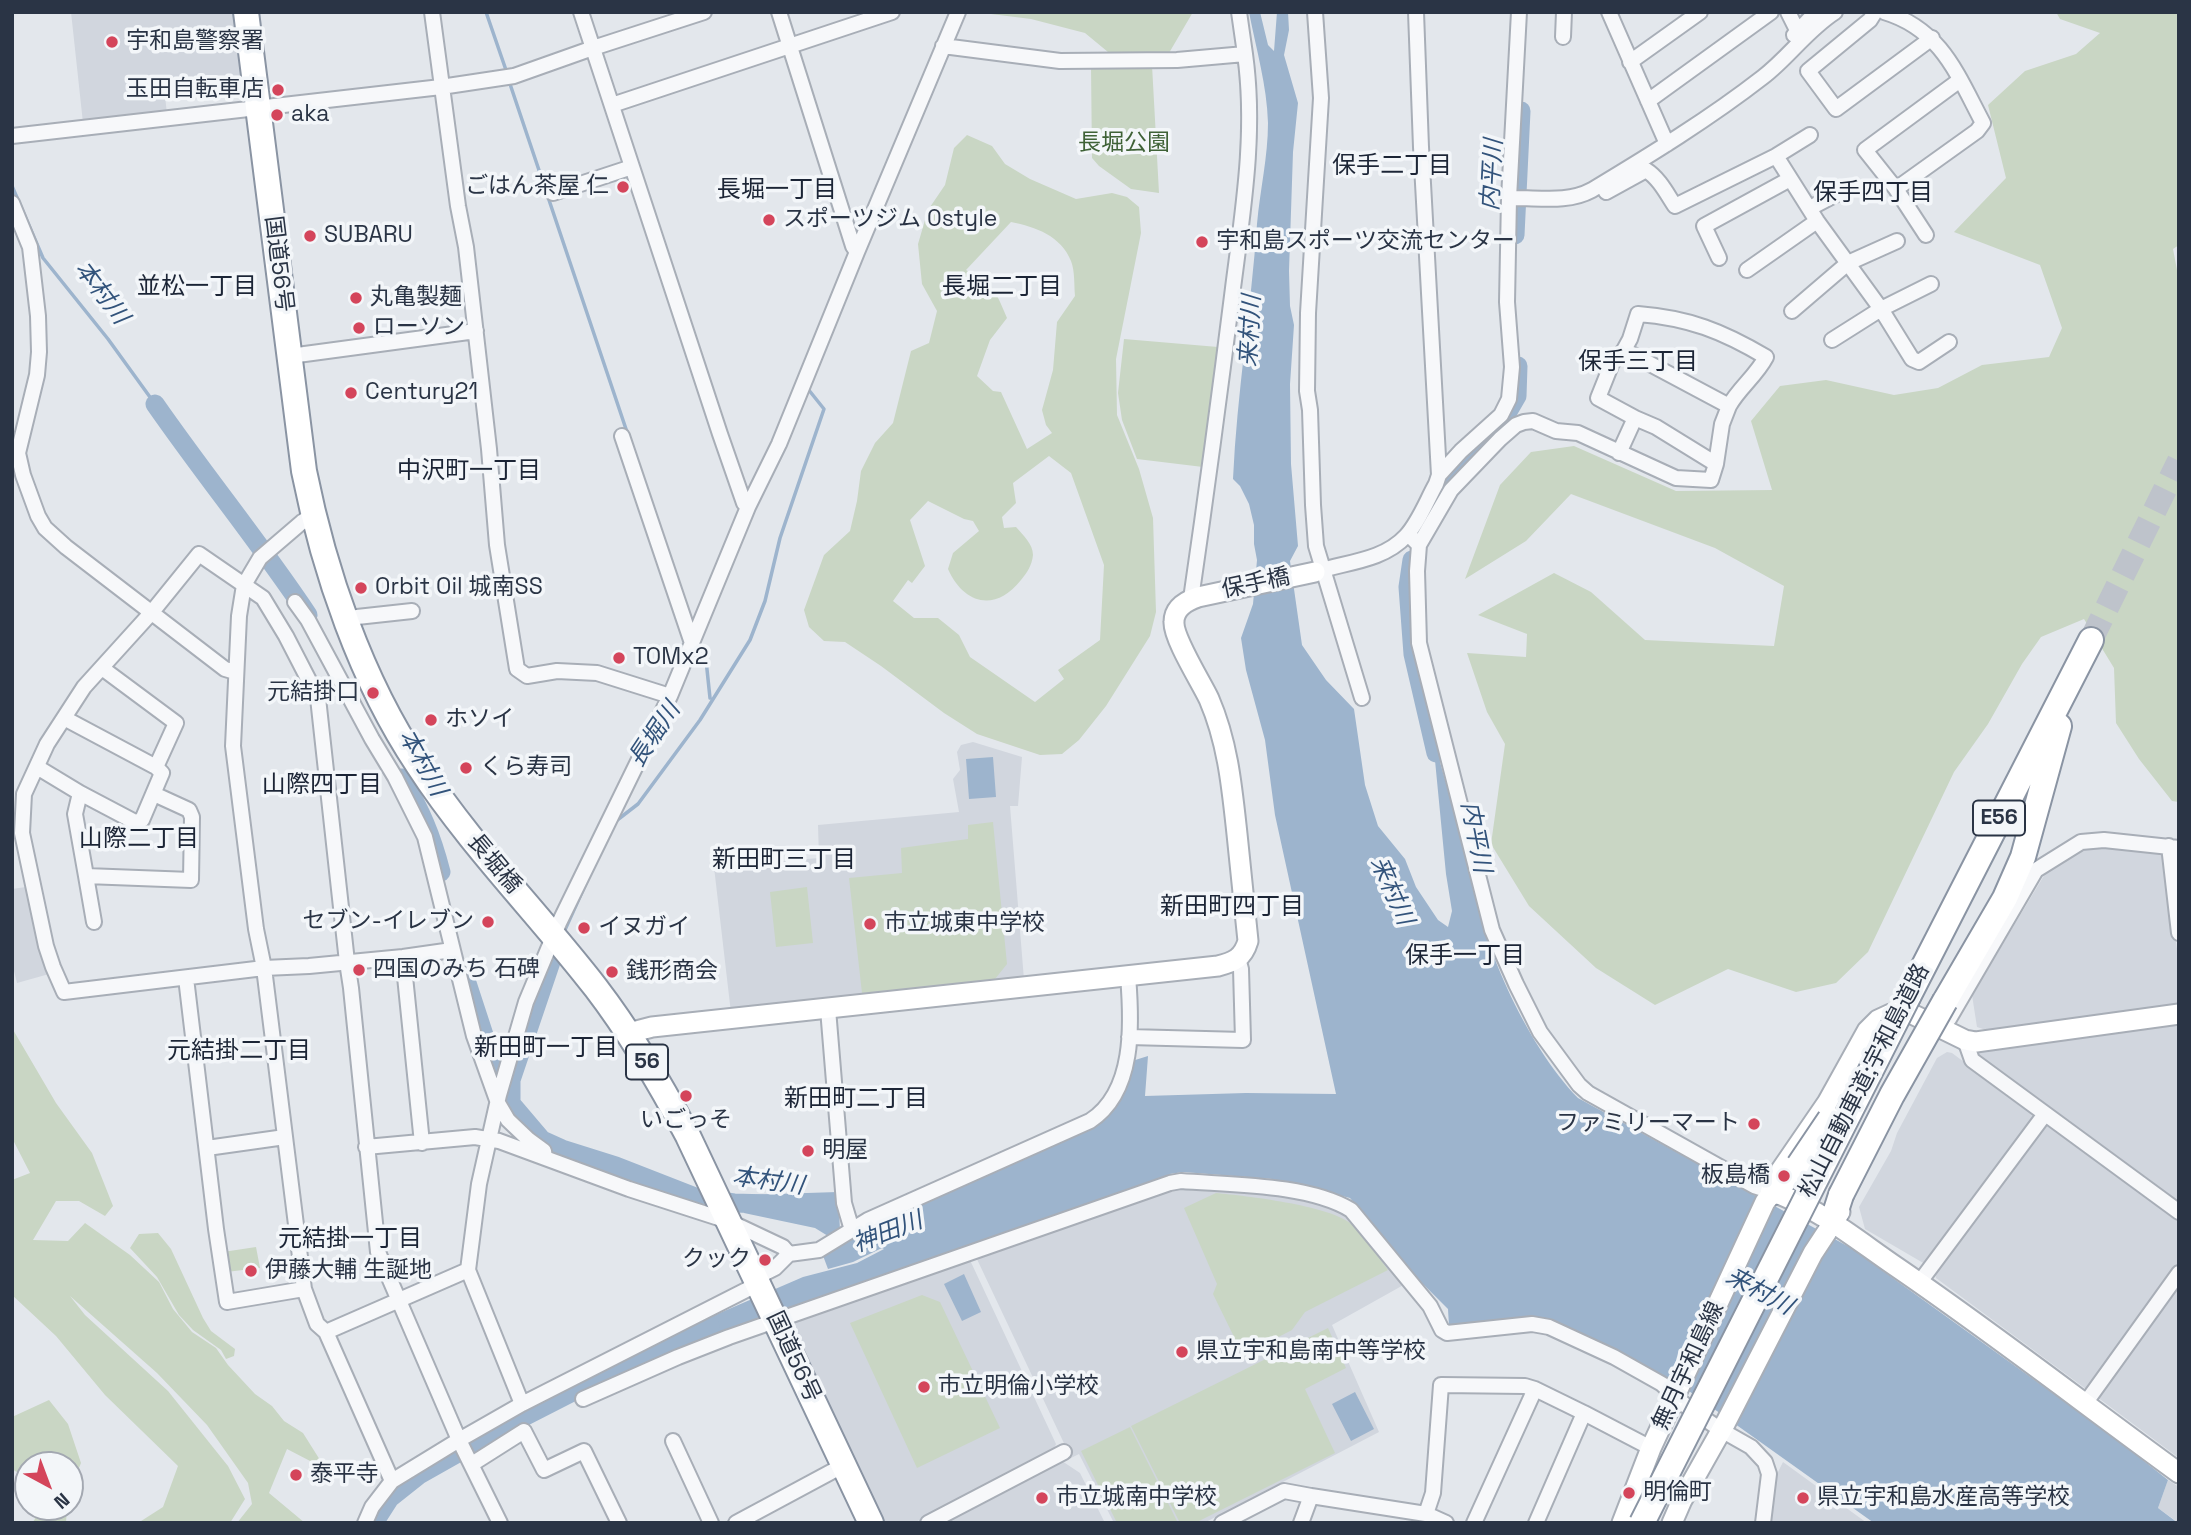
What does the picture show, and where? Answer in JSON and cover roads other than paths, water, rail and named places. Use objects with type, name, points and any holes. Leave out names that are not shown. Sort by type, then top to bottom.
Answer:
[{"type":"highway","name":"国道56号","points":[[246,12],[304,471],[313,515]]},
{"type":"highway","name":"長堀橋","points":[[313,515],[347,622],[397,732],[405,776],[461,824],[557,940],[629,1033],[663,1088],[722,1208]]},
{"type":"highway","name":"E56","points":[[1829,1228],[1840,1195],[1892,1095],[2005,898],[2032,830],[2054,743],[2086,651],[2020,776],[1965,860],[1901,995]]},
{"type":"highway","points":[[1769,1197],[1800,1165],[1819,1138],[1901,995]]},
{"type":"highway","name":"松山自動車道;宇和島道路","points":[[1642,1523],[1901,995]]},
{"type":"highway","name":"国道56号","points":[[722,1208],[871,1523]]},
{"type":"street","points":[[432,12],[466,247],[497,545],[517,669],[527,676],[557,671],[597,673],[670,696]]},
{"type":"street","points":[[581,12],[744,503],[748,507]]},
{"type":"street","points":[[12,136],[505,78],[704,12]]},
{"type":"street","points":[[779,12],[788,47],[857,252]]},
{"type":"street","points":[[612,105],[892,12]]},
{"type":"street","points":[[523,1405],[468,1270],[479,1184],[498,1099],[526,1002],[670,696],[748,507],[779,444],[958,12]]},
{"type":"street","points":[[629,1033],[652,1027],[1217,966],[1229,964],[1245,952],[1248,941],[1229,764],[1213,709],[1174,629],[1178,609],[1194,598],[1243,209],[1251,118],[1249,82],[1238,12]]},
{"type":"street","points":[[1315,12],[1321,98],[1308,313],[1307,391],[1313,505],[1319,571],[1362,698]]},
{"type":"street","points":[[1319,571],[1381,554],[1408,534],[1437,484],[1439,475],[1416,12]]},
{"type":"street","points":[[1439,475],[1501,415],[1509,399],[1511,358],[1507,302],[1514,198],[1519,12]]},
{"type":"street","points":[[1563,37],[1564,12]]},
{"type":"street","points":[[1609,12],[1667,144]]},
{"type":"street","points":[[1630,62],[1700,12]]},
{"type":"street","points":[[1648,101],[1771,12]]},
{"type":"street","points":[[1787,12],[1797,30]]},
{"type":"street","points":[[1784,59],[1792,37],[1816,12]]},
{"type":"street","points":[[1514,198],[1580,197],[1667,144],[1727,103],[1784,59],[1805,35],[1835,12]]},
{"type":"street","points":[[1875,12],[1870,20],[1808,71],[1836,109],[1932,38]]},
{"type":"street","points":[[1884,12],[1912,23],[1932,38],[1948,60],[1983,123],[1978,131],[1896,189]]},
{"type":"street","points":[[943,46],[1060,61],[1177,61],[1245,54]]},
{"type":"street","points":[[1926,235],[1896,189],[1865,150],[1959,80]]},
{"type":"street","points":[[1580,197],[1590,201],[1646,170],[1658,181],[1675,206],[1776,156],[1810,135]]},
{"type":"street","points":[[1776,156],[1912,359],[1919,362],[1949,342]]},
{"type":"street","points":[[553,193],[632,167]]},
{"type":"street","points":[[1718,258],[1704,226],[1790,179]]},
{"type":"street","points":[[1747,270],[1848,188]]},
{"type":"street","points":[[12,203],[30,247],[38,328],[37,375],[18,453],[38,516],[45,528],[66,547],[225,669],[235,673]]},
{"type":"street","points":[[1792,311],[1848,263],[1897,241]]},
{"type":"street","points":[[1832,340],[1881,309],[1930,284]]},
{"type":"street","points":[[1716,464],[1656,427],[1598,398],[1612,363],[1623,350],[1638,314],[1691,321],[1736,340],[1766,357],[1729,406],[1722,424],[1716,464],[1711,480],[1676,478],[1578,433],[1556,431],[1533,421],[1516,425],[1469,470],[1451,490],[1419,545],[1419,643],[1492,930],[1534,1021],[1579,1085],[1588,1093],[1769,1197],[1792,1199],[1829,1228],[1919,1283],[2179,1473]]},
{"type":"street","points":[[290,356],[476,331]]},
{"type":"street","points":[[1623,350],[1729,406]]},
{"type":"street","points":[[1619,453],[1635,418]]},
{"type":"street","points":[[622,436],[692,643]]},
{"type":"street","points":[[313,515],[265,553],[244,585],[235,673],[233,746],[304,1289],[317,1324],[326,1332],[392,1481]]},
{"type":"street","points":[[1408,534],[1419,545]]},
{"type":"street","points":[[452,950],[403,957],[347,962],[309,966],[264,968],[64,992],[46,946],[22,833],[24,794],[47,744],[84,687],[152,612],[199,554],[263,598],[318,698],[347,962],[366,1147],[378,1252],[460,1442],[500,1523]]},
{"type":"street","name":"保手橋","points":[[1194,598],[1319,571]]},
{"type":"street","points":[[295,602],[405,776],[425,837],[474,1036],[508,1120],[544,1152],[545,1158]]},
{"type":"street","points":[[347,622],[357,617],[412,611]]},
{"type":"street","points":[[102,668],[176,723],[156,767]]},
{"type":"street","points":[[37,766],[80,793],[135,822],[142,820],[163,773],[64,718]]},
{"type":"street","points":[[80,793],[75,814],[93,922]]},
{"type":"street","points":[[86,876],[191,880],[192,817],[189,810],[154,794]]},
{"type":"street","points":[[1677,1521],[1691,1483],[1724,1426],[1812,1253],[1857,1187],[1894,1113],[2036,870],[2081,842],[2104,839],[2174,847],[2179,933]]},
{"type":"street","points":[[403,957],[422,1143]]},
{"type":"street","points":[[1129,1037],[1243,1040],[1241,969],[1238,958]]},
{"type":"street","points":[[367,1522],[372,1507],[392,1481],[523,1405],[758,1283],[789,1254],[819,1250],[868,1220],[1090,1121],[1102,1113],[1120,1087],[1129,1037],[1131,1009],[1128,976]]},
{"type":"street","points":[[186,978],[227,1302],[304,1289]]},
{"type":"street","points":[[828,1009],[844,1203],[852,1230]]},
{"type":"street","name":"無月宇和島線","points":[[1622,1523],[1651,1448],[1781,1170],[1827,1103],[1867,1031],[1878,1020],[1891,1014],[1912,1014],[1965,1040],[1976,1042],[2179,1014]]},
{"type":"street","points":[[1965,1040],[1972,1060],[2179,1212]]},
{"type":"street","points":[[1919,1283],[2045,1114]]},
{"type":"street","points":[[207,1147],[285,1137]]},
{"type":"street","points":[[366,1147],[475,1137],[490,1139],[629,1189],[722,1208],[783,1247],[789,1254]]},
{"type":"street","points":[[583,1399],[678,1357],[776,1319],[1170,1183],[1181,1181],[1287,1189],[1339,1203],[1351,1210],[1430,1306],[1441,1330],[1447,1333],[1532,1324],[1549,1327],[1614,1357],[1677,1393],[1751,1447],[1765,1462],[1769,1474],[1763,1523]]},
{"type":"street","points":[[326,1332],[468,1270]]},
{"type":"street","points":[[2084,1405],[2179,1273]]},
{"type":"street","points":[[1426,1514],[1433,1493],[1441,1385],[1525,1386],[1535,1389],[1651,1448]]},
{"type":"street","points":[[1474,1523],[1535,1389]]},
{"type":"street","points":[[1536,1523],[1584,1413]]},
{"type":"street","points":[[470,1461],[524,1431],[544,1470],[584,1451],[619,1523]]},
{"type":"street","points":[[673,1441],[711,1523]]},
{"type":"street","points":[[928,1523],[1064,1452]]},
{"type":"street","points":[[736,1523],[844,1465]]},
{"type":"street","points":[[1222,1523],[1284,1491],[1426,1514],[1446,1523]]},
{"type":"street","points":[[1301,1523],[1311,1496]]},
{"type":"water","name":"来村川","points":[[1249,12],[1260,12],[1268,45],[1274,51],[1277,12],[1288,12],[1289,30],[1284,55],[1298,103],[1293,152],[1289,271],[1290,306],[1294,325],[1290,384],[1291,464],[1298,546],[1290,561],[1302,645],[1326,680],[1354,709],[1365,785],[1378,826],[1405,859],[1416,887],[1438,920],[1448,927],[1452,911],[1434,750],[1427,711],[1432,710],[1438,755],[1469,864],[1474,893],[1494,956],[1507,988],[1540,1049],[1578,1098],[1851,1248],[2111,1435],[2168,1480],[2158,1508],[2178,1523],[1874,1523],[1686,1389],[1623,1353],[1569,1329],[1449,1326],[1448,1309],[1417,1278],[1350,1198],[1272,1179],[1183,1172],[1170,1174],[1168,1177],[692,1345],[685,1328],[803,1277],[857,1263],[884,1249],[828,1269],[822,1253],[880,1221],[1105,1117],[1122,1098],[1132,1061],[1148,1056],[1145,1096],[1336,1094],[1275,815],[1265,740],[1246,670],[1241,638],[1253,604],[1257,560],[1249,504],[1240,486],[1233,479],[1268,123],[1263,81]]},
{"type":"water","points":[[993,757],[996,797],[969,799],[966,759]]},
{"type":"water","points":[[838,1192],[840,1230],[828,1236],[815,1228],[744,1213],[744,1195]]},
{"type":"water","points":[[964,1274],[981,1312],[962,1321],[944,1284]]},
{"type":"water","points":[[1355,1392],[1374,1429],[1351,1441],[1332,1404]]},
{"type":"waterway","points":[[486,12],[507,73]]},
{"type":"waterway","points":[[509,81],[628,435]]},
{"type":"waterway","name":"内平川","points":[[1515,235],[1521,111]]},
{"type":"waterway","name":"本村川","points":[[12,186],[43,258],[108,339],[155,404]]},
{"type":"waterway","name":"内平川","points":[[1425,520],[1458,468],[1506,415],[1517,396],[1518,366]]},
{"type":"waterway","name":"長堀川","points":[[616,821],[638,804],[700,720],[750,640],[765,601],[780,538],[824,409],[808,389]]},
{"type":"waterway","name":"本村川","points":[[155,404],[308,615]]},
{"type":"waterway","name":"内平川","points":[[1412,560],[1408,587],[1413,654],[1436,753]]},
{"type":"waterway","points":[[699,643],[706,660],[710,698]]},
{"type":"waterway","name":"本村川","points":[[402,778],[425,823],[441,872]]},
{"type":"waterway","name":"長堀川","points":[[564,932],[587,881]]},
{"type":"waterway","name":"長堀川","points":[[511,1103],[511,1080],[553,956]]},
{"type":"waterway","name":"本村川","points":[[467,983],[501,1087],[508,1100],[542,1140],[698,1198],[769,1204]]},
{"type":"waterway","name":"神田川","points":[[374,1523],[390,1498],[419,1475],[504,1427],[680,1337],[710,1326]]},
{"type":"tunnel","points":[[2091,640],[2179,461]]},
{"type":"place","name":"宇和島警察署","points":[[112,42]]},
{"type":"place","name":"玉田自転車店","points":[[278,90]]},
{"type":"place","name":"aka","points":[[277,115]]},
{"type":"place","name":"ごはん茶屋 仁","points":[[623,187]]},
{"type":"place","name":"スポーツジム 0style","points":[[769,220]]},
{"type":"place","name":"SUBARU","points":[[310,236]]},
{"type":"place","name":"宇和島スポーツ交流センター","points":[[1202,242]]},
{"type":"place","name":"丸亀製麺","points":[[356,298]]},
{"type":"place","name":"ローソン","points":[[359,328]]},
{"type":"place","name":"Century21","points":[[351,393]]},
{"type":"place","name":"Orbit Oil 城南SS","points":[[361,588]]},
{"type":"place","name":"TOMx2","points":[[619,658]]},
{"type":"place","name":"元結掛口","points":[[373,693]]},
{"type":"place","name":"ホソイ","points":[[431,720]]},
{"type":"place","name":"くら寿司","points":[[466,768]]},
{"type":"place","name":"セブン-イレブン","points":[[488,922]]},
{"type":"place","name":"市立城東中学校","points":[[870,924]]},
{"type":"place","name":"イヌガイ","points":[[584,928]]},
{"type":"place","name":"四国のみち 石碑","points":[[359,970]]},
{"type":"place","name":"銭形商会","points":[[612,972]]},
{"type":"place","name":"いごっそ","points":[[686,1096]]},
{"type":"place","name":"ファミリーマート","points":[[1754,1124]]},
{"type":"place","name":"明屋","points":[[808,1151]]},
{"type":"place","name":"板島橋","points":[[1784,1176]]},
{"type":"place","name":"クック","points":[[765,1260]]},
{"type":"place","name":"伊藤大輔 生誕地","points":[[251,1271]]},
{"type":"place","name":"県立宇和島南中等学校","points":[[1182,1352]]},
{"type":"place","name":"市立明倫小学校","points":[[924,1387]]},
{"type":"place","name":"泰平寺","points":[[296,1475]]},
{"type":"place","name":"明倫町","points":[[1629,1493]]},
{"type":"place","name":"市立城南中学校","points":[[1042,1498]]},
{"type":"place","name":"県立宇和島水産高等学校","points":[[1803,1498]]},
{"type":"district","name":"保手二丁目","points":[[1392,166]]},
{"type":"district","name":"長堀一丁目","points":[[777,190]]},
{"type":"district","name":"保手四丁目","points":[[1873,193]]},
{"type":"district","name":"並松一丁目","points":[[197,287]]},
{"type":"district","name":"長堀二丁目","points":[[1002,287]]},
{"type":"district","name":"保手三丁目","points":[[1638,362]]},
{"type":"district","name":"中沢町一丁目","points":[[469,471]]},
{"type":"district","name":"山際四丁目","points":[[322,785]]},
{"type":"district","name":"山際二丁目","points":[[139,839]]},
{"type":"district","name":"新田町三丁目","points":[[784,860]]},
{"type":"district","name":"新田町四丁目","points":[[1232,907]]},
{"type":"district","name":"保手一丁目","points":[[1465,956]]},
{"type":"district","name":"新田町一丁目","points":[[546,1048]]},
{"type":"district","name":"元結掛二丁目","points":[[239,1051]]},
{"type":"district","name":"新田町二丁目","points":[[856,1099]]},
{"type":"district","name":"元結掛一丁目","points":[[350,1239]]},
{"type":"park label","name":"長堀公園","points":[[1124,144]]}]
